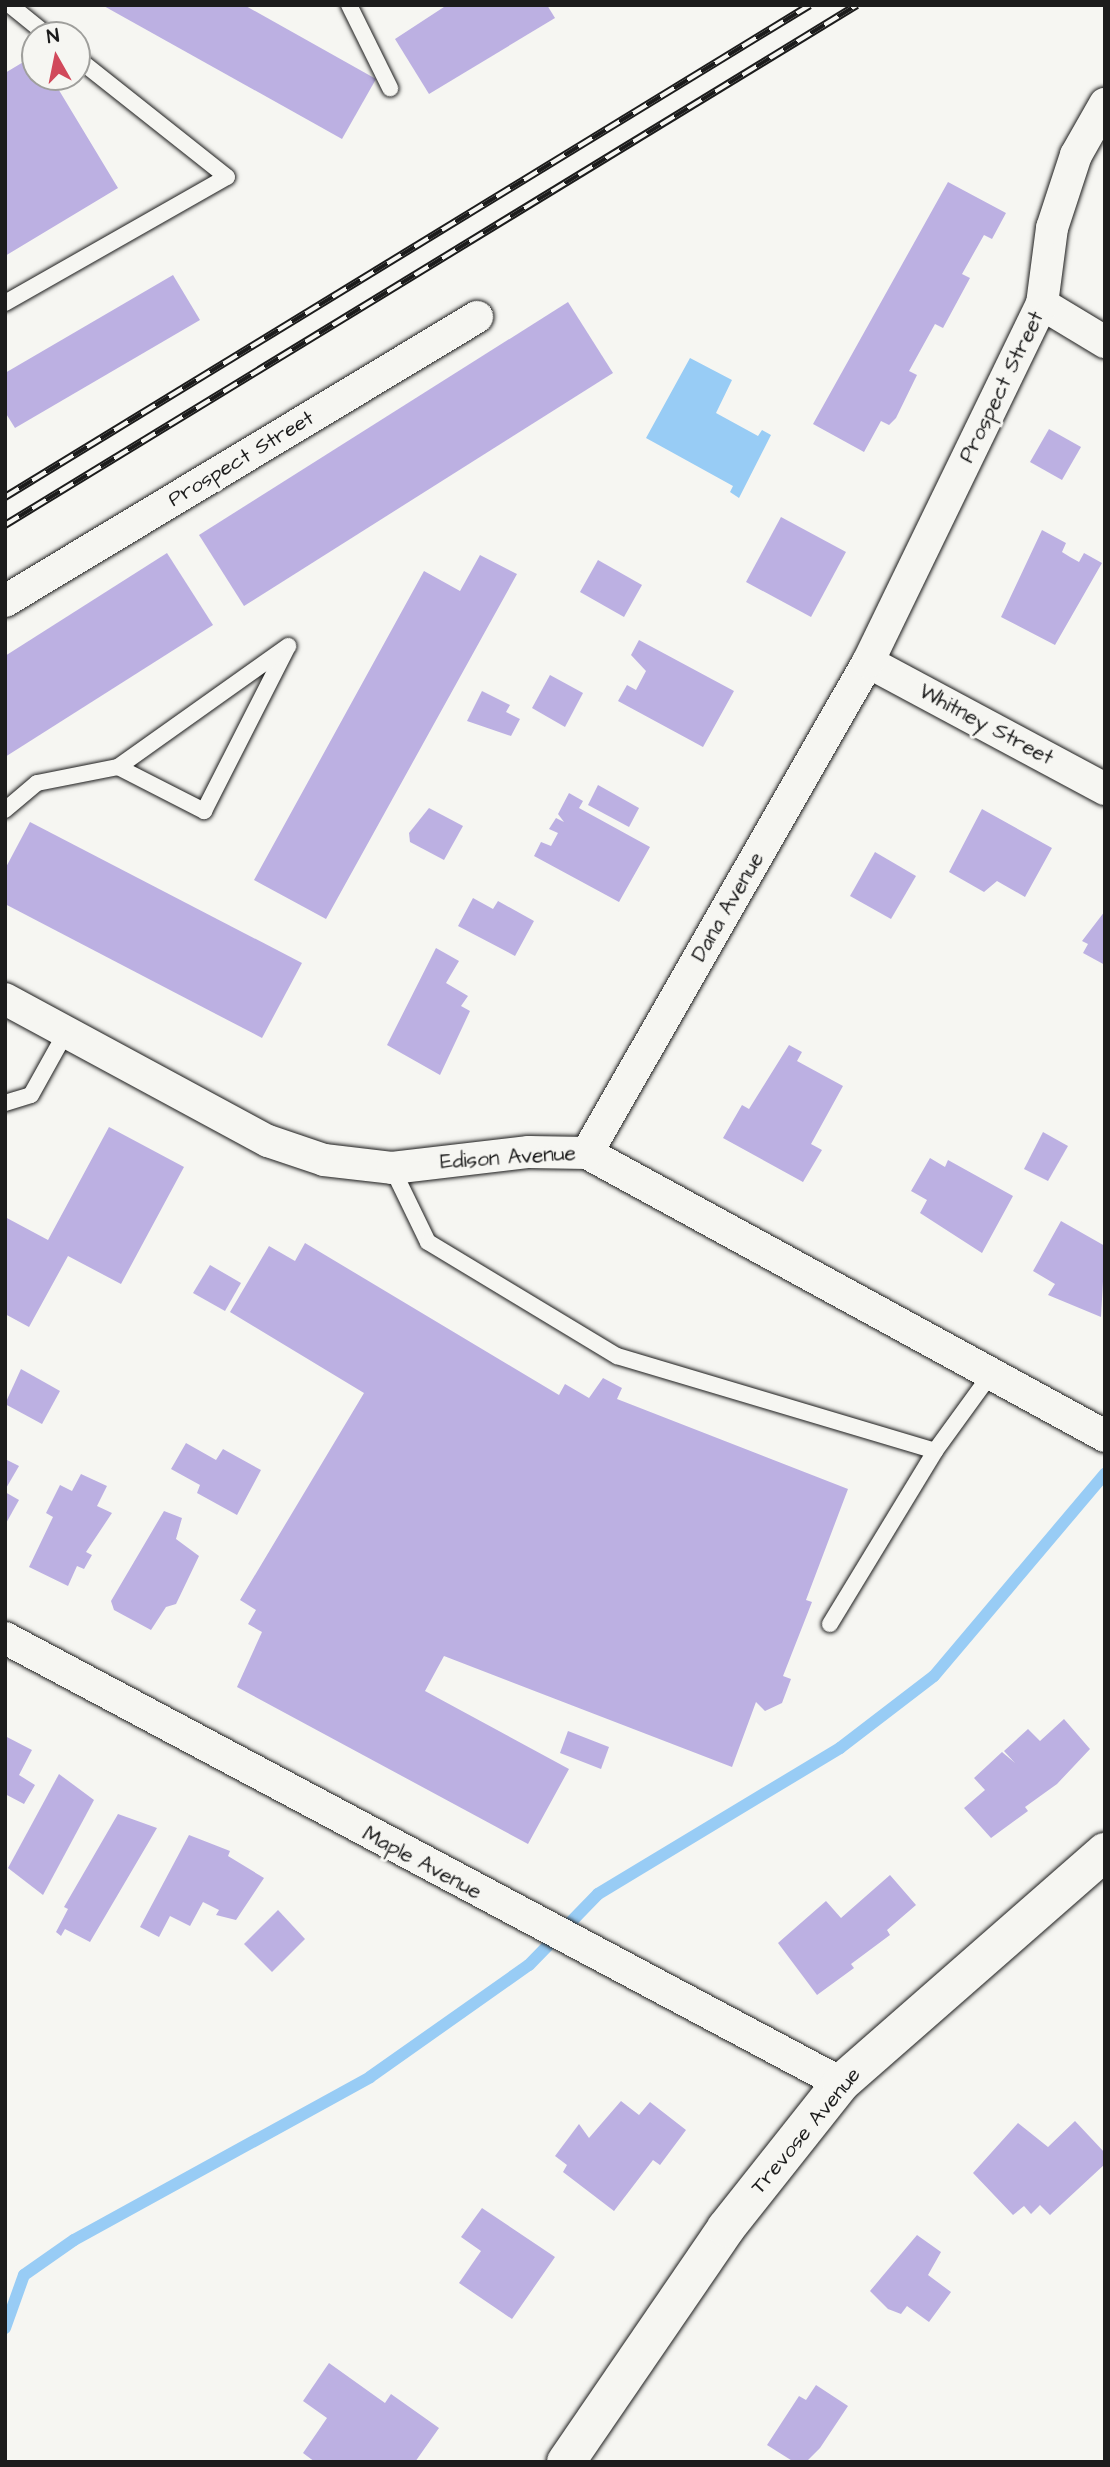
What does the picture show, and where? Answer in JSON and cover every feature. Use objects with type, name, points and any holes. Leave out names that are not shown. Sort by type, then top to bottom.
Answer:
[{"type":"street","name":"Prospect Street","points":[[868,662],[1042,304],[1052,228],[1076,155],[1105,104]]},
{"type":"street","points":[[1042,304],[1105,342]]},
{"type":"street","name":"Prospect Street","points":[[5,601],[477,317]]},
{"type":"street","name":"Whitney Street","points":[[868,662],[1105,789]]},
{"type":"street","name":"Dana Avenue","points":[[587,1153],[868,662]]},
{"type":"street","name":"Edison Avenue","points":[[5,999],[268,1141],[324,1160],[392,1168],[529,1153],[587,1153],[1105,1436]]},
{"type":"street","name":"Maple Avenue","points":[[5,1638],[602,1959],[841,2083]]},
{"type":"street","name":"Trevose Avenue","points":[[566,2462],[726,2228],[841,2083],[1105,1852]]},
{"type":"lane","points":[[10,5],[30,21]]},
{"type":"lane","points":[[349,5],[390,88]]},
{"type":"lane","points":[[5,303],[227,177],[91,69]]},
{"type":"lane","points":[[5,810],[37,783],[118,767],[288,646],[204,811],[118,767]]},
{"type":"lane","points":[[5,1102],[31,1095],[66,1032]]},
{"type":"lane","points":[[392,1168],[428,1242],[617,1356],[935,1451]]},
{"type":"lane","points":[[830,1624],[935,1451],[990,1374]]},
{"type":"water","points":[[690,358],[732,380],[716,413],[758,436],[762,430],[771,435],[739,498],[730,492],[733,486],[646,438]]},
{"type":"building","points":[[102,5],[244,5],[376,79],[342,139]]},
{"type":"building","points":[[447,5],[547,5],[555,18],[429,94],[395,39]]},
{"type":"building","points":[[21,63],[21,91],[59,91],[118,188],[5,256],[5,73]]},
{"type":"building","points":[[948,182],[1006,213],[992,239],[984,235],[962,274],[970,278],[943,328],[935,324],[909,371],[917,375],[896,418],[889,425],[881,421],[864,452],[813,424]]},
{"type":"building","points":[[173,275],[200,320],[15,428],[5,412],[5,373]]},
{"type":"building","points":[[568,302],[613,373],[244,606],[199,535]]},
{"type":"building","points":[[1049,429],[1081,447],[1062,480],[1030,462]]},
{"type":"building","points":[[781,517],[846,552],[811,617],[746,582]]},
{"type":"building","points":[[1042,530],[1066,543],[1062,552],[1079,562],[1084,553],[1102,563],[1055,645],[1001,617]]},
{"type":"building","points":[[167,553],[213,625],[5,757],[5,656]]},
{"type":"building","points":[[480,555],[517,574],[326,919],[254,880],[424,571],[460,591]]},
{"type":"building","points":[[598,560],[642,585],[624,617],[580,592]]},
{"type":"building","points":[[639,640],[734,691],[703,747],[618,701],[627,685],[636,690],[646,671],[631,655]]},
{"type":"building","points":[[550,675],[583,693],[565,727],[532,708]]},
{"type":"building","points":[[482,691],[510,705],[506,712],[520,719],[511,736],[467,721]]},
{"type":"building","points":[[598,785],[639,808],[629,827],[588,805]]},
{"type":"building","points":[[569,793],[583,801],[579,808],[650,847],[619,902],[534,856],[541,842],[551,846],[558,833],[549,829],[556,818],[564,822],[558,814]]},
{"type":"building","points":[[429,808],[463,826],[444,860],[410,842],[409,833]]},
{"type":"building","points":[[982,809],[1052,848],[1025,897],[997,881],[984,892],[949,872]]},
{"type":"building","points":[[30,822],[302,963],[262,1038],[5,904],[5,869]]},
{"type":"building","points":[[875,852],[916,876],[891,919],[850,896]]},
{"type":"building","points":[[473,898],[493,909],[498,901],[534,921],[515,956],[458,926]]},
{"type":"building","points":[[1105,911],[1105,965],[1083,953],[1088,944],[1082,941]]},
{"type":"building","points":[[436,948],[459,961],[446,983],[468,996],[461,1006],[470,1011],[440,1075],[387,1045]]},
{"type":"building","points":[[789,1045],[802,1052],[797,1061],[843,1086],[811,1144],[822,1150],[803,1182],[723,1138],[742,1105],[749,1109]]},
{"type":"building","points":[[109,1127],[184,1167],[121,1284],[68,1256],[29,1327],[5,1314],[5,1217],[48,1240]]},
{"type":"building","points":[[1043,1132],[1068,1146],[1048,1181],[1024,1169]]},
{"type":"building","points":[[930,1158],[945,1167],[948,1160],[1013,1196],[982,1253],[920,1213],[927,1200],[911,1191]]},
{"type":"building","points":[[1061,1221],[1105,1246],[1101,1317],[1048,1295],[1055,1284],[1033,1271]]},
{"type":"building","points":[[305,1243],[559,1395],[565,1384],[589,1398],[603,1378],[622,1388],[617,1399],[848,1489],[806,1600],[812,1602],[783,1676],[791,1679],[782,1703],[765,1711],[756,1702],[732,1767],[444,1656],[425,1691],[569,1769],[528,1844],[237,1687],[262,1632],[248,1624],[256,1610],[240,1600],[364,1393],[230,1312],[269,1246],[295,1261]]},
{"type":"building","points":[[210,1265],[241,1283],[225,1311],[193,1293]]},
{"type":"building","points":[[21,1369],[60,1391],[42,1424],[5,1404]]},
{"type":"building","points":[[186,1443],[216,1460],[223,1449],[261,1470],[237,1515],[197,1493],[200,1485],[171,1469]]},
{"type":"building","points":[[5,1459],[19,1466],[5,1490]]},
{"type":"building","points":[[81,1474],[107,1486],[97,1506],[112,1513],[86,1552],[92,1555],[84,1569],[77,1566],[68,1586],[29,1567],[53,1517],[46,1513],[60,1485],[72,1491]]},
{"type":"building","points":[[5,1492],[19,1500],[5,1525]]},
{"type":"building","points":[[164,1511],[182,1518],[176,1539],[199,1556],[176,1604],[166,1607],[151,1630],[114,1610],[111,1601]]},
{"type":"building","points":[[1064,1719],[1090,1749],[1057,1784],[1025,1807],[1028,1811],[991,1838],[964,1808],[985,1790],[974,1778],[1002,1752],[1015,1763],[1004,1751],[1028,1729],[1040,1741]]},
{"type":"building","points":[[568,1731],[609,1747],[601,1769],[560,1753]]},
{"type":"building","points":[[5,1736],[32,1750],[19,1775],[35,1785],[24,1804],[5,1794]]},
{"type":"building","points":[[59,1774],[94,1800],[43,1895],[8,1868]]},
{"type":"building","points":[[118,1814],[157,1828],[90,1942],[65,1929],[61,1936],[56,1932],[68,1909],[64,1907]]},
{"type":"building","points":[[189,1835],[230,1851],[228,1856],[264,1878],[236,1920],[216,1915],[219,1910],[203,1902],[190,1926],[170,1916],[159,1937],[140,1927]]},
{"type":"building","points":[[890,1875],[916,1905],[887,1930],[890,1935],[851,1964],[854,1968],[817,1995],[778,1943],[826,1901],[841,1918]]},
{"type":"building","points":[[278,1910],[305,1939],[272,1972],[244,1944]]},
{"type":"building","points":[[621,2101],[639,2115],[650,2102],[686,2130],[660,2165],[653,2160],[614,2211],[563,2172],[567,2165],[555,2156],[579,2124],[589,2138]]},
{"type":"building","points":[[1075,2121],[1105,2153],[1105,2164],[1050,2215],[1040,2205],[1031,2214],[1024,2206],[1013,2215],[973,2173],[1018,2123],[1048,2147]]},
{"type":"building","points":[[482,2208],[555,2257],[512,2319],[459,2283],[481,2251],[461,2237]]},
{"type":"building","points":[[917,2235],[941,2252],[928,2275],[951,2292],[929,2322],[907,2306],[901,2314],[888,2309],[870,2291]]},
{"type":"building","points":[[329,2363],[385,2403],[391,2394],[439,2428],[415,2462],[315,2462],[303,2453],[327,2418],[303,2401]]},
{"type":"building","points":[[816,2385],[848,2406],[820,2448],[806,2462],[794,2462],[767,2445],[799,2396],[806,2400]]},
{"type":"waterway","points":[[5,2328],[24,2275],[74,2240],[370,2077],[529,1965],[598,1894],[840,1748],[934,1676],[1105,1474]]},
{"type":"railway","points":[[5,497],[810,5]]},
{"type":"railway","points":[[5,525],[857,5]]}]
